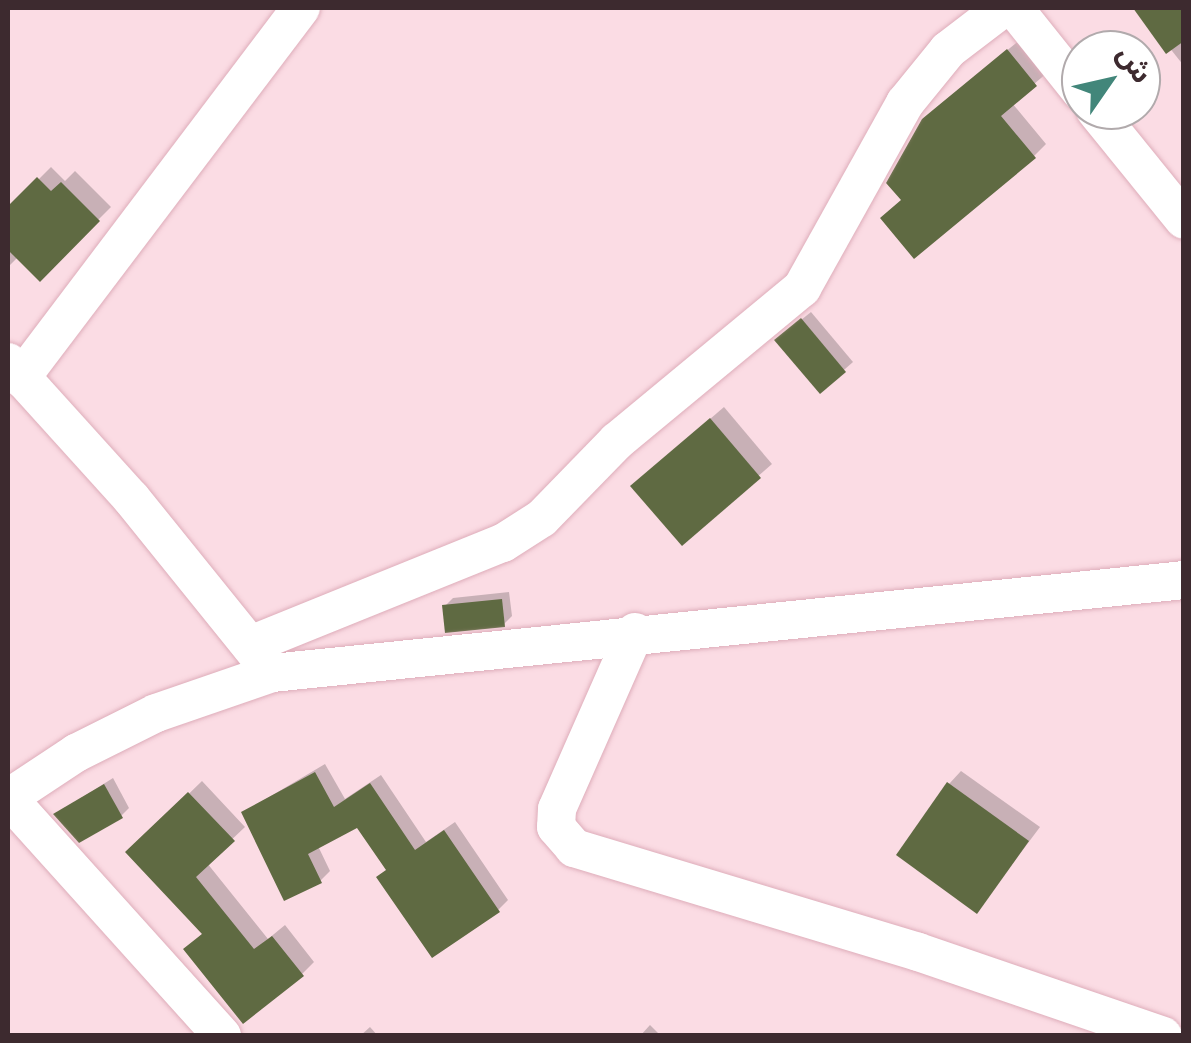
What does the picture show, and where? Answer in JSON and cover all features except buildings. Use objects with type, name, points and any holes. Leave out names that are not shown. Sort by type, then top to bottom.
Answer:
[{"type":"street","points":[[261,659],[131,498],[14,370],[301,8]]},
{"type":"street","points":[[222,1036],[8,798],[76,753],[502,543],[542,518],[616,442],[802,288],[906,102],[948,50],[1003,8]]},
{"type":"street","points":[[1014,8],[1061,67]]},
{"type":"street","points":[[1112,130],[1184,220]]},
{"type":"street","points":[[261,659],[634,632],[1184,580]]},
{"type":"street","points":[[634,632],[558,809],[556,827],[574,848],[918,952],[1163,1036]]}]
